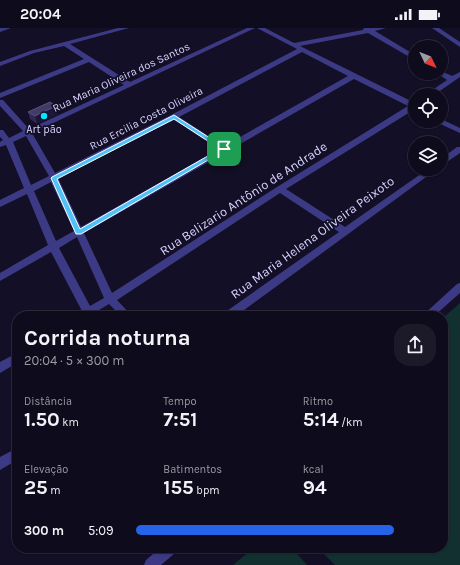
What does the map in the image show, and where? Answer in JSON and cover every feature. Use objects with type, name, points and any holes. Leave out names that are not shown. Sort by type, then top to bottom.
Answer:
[{"type":"street","points":[[0,30],[8,28]]},
{"type":"street","points":[[0,64],[32,52],[126,28]]},
{"type":"street","name":"Rua Maria Oliveira dos Santos","points":[[4,144],[252,28]]},
{"type":"street","points":[[260,28],[408,103]]},
{"type":"street","points":[[293,45],[383,28]]},
{"type":"street","points":[[436,28],[460,45]]},
{"type":"street","points":[[366,30],[408,54]]},
{"type":"street","points":[[64,43],[130,85]]},
{"type":"street","name":"Rua Ercilia Costa Oliveira","points":[[0,204],[174,117],[301,50]]},
{"type":"street","points":[[0,57],[32,52]]},
{"type":"street","points":[[0,96],[89,59]]},
{"type":"street","points":[[439,88],[460,74]]},
{"type":"street","points":[[0,277],[353,76]]},
{"type":"street","points":[[0,102],[28,132],[54,178],[78,233],[110,299],[122,311]]},
{"type":"street","name":"Rua Belizario Antônio de Andrade","points":[[92,311],[280,189],[408,110]]},
{"type":"street","points":[[174,117],[224,149]]},
{"type":"street","points":[[448,125],[460,131]]},
{"type":"street","points":[[0,132],[4,144],[28,190],[84,311]]},
{"type":"street","points":[[448,158],[460,149]]},
{"type":"street","name":"Rua Maria Helena Oliveira Peixoto","points":[[235,311],[423,176]]},
{"type":"street","points":[[280,189],[346,232]]},
{"type":"street","points":[[433,311],[460,287]]},
{"type":"street","points":[[0,368],[12,360]]},
{"type":"street","points":[[0,464],[12,457]]},
{"type":"street","points":[[151,565],[164,553]]},
{"type":"green space","points":[[460,303],[460,565],[335,565],[323,553],[448,553],[448,314]]},
{"type":"green space","points":[[247,553],[296,553],[307,565],[233,565]]},
{"type":"building","points":[[50,102],[56,106],[35,116],[28,112]]},
{"type":"place","name":"Art pão","points":[[44,116]]},
{"type":"route","points":[[174,117],[224,149],[78,233],[54,178],[174,117]]}]
